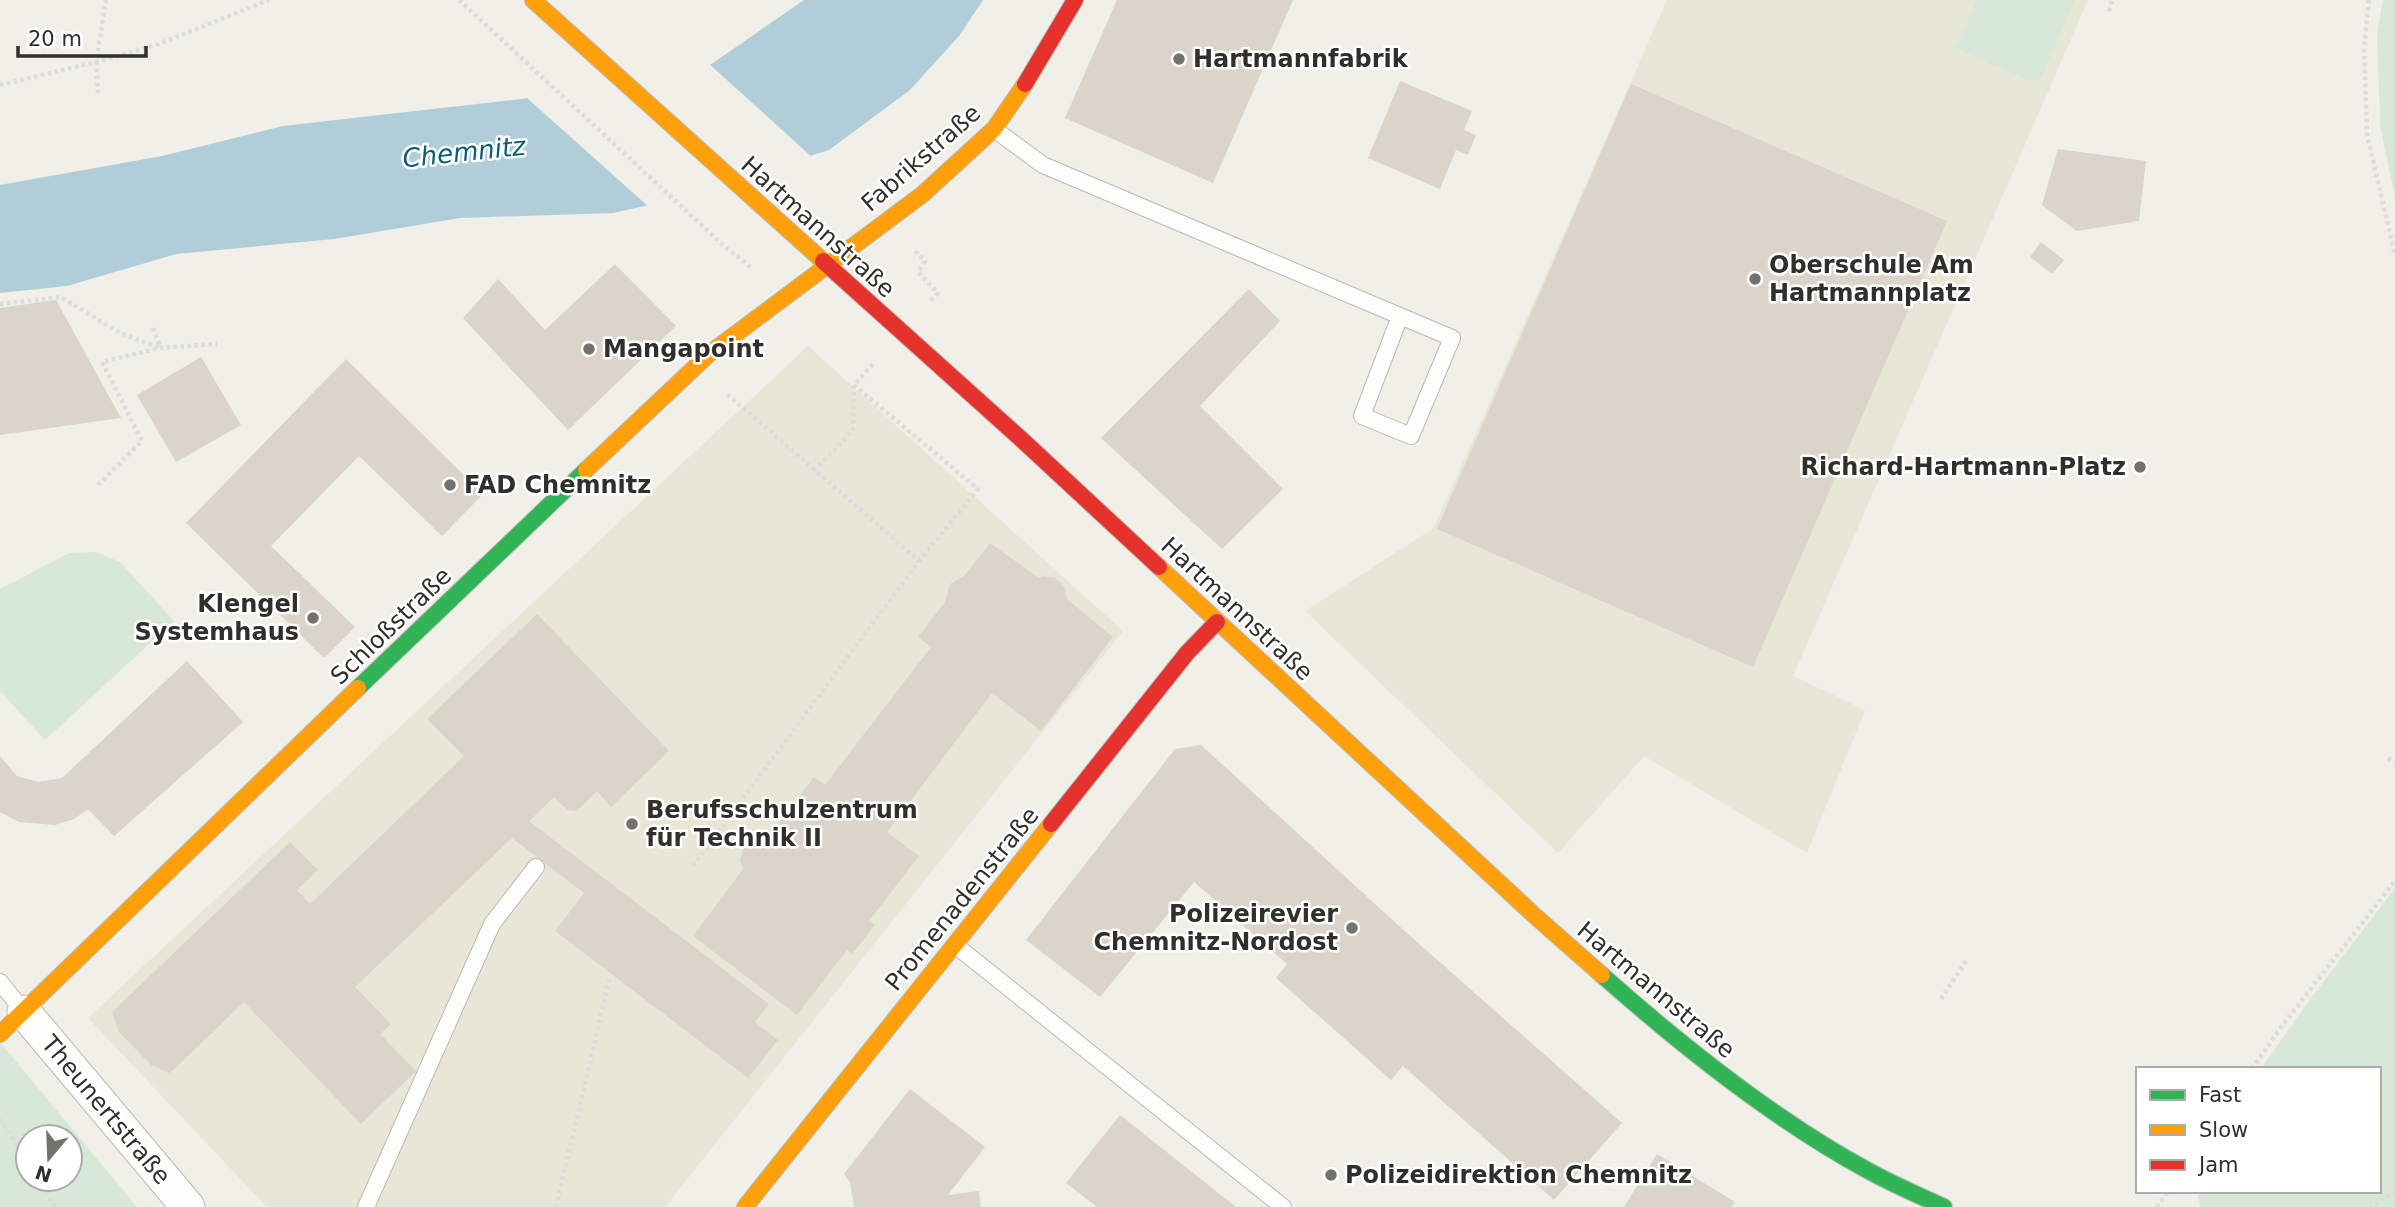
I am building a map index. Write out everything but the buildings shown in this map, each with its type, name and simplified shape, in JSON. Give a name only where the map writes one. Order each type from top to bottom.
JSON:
[{"type":"street","name":"Hartmannstraße","points":[[533,0],[1020,438],[1582,959],[1673,1037],[1751,1096],[1822,1144],[1868,1171],[1944,1207]]},
{"type":"street","name":"Fabrikstraße","points":[[826,266],[927,191],[994,129],[1033,72],[1075,0]]},
{"type":"street","name":"Schloßstraße","points":[[12,1023],[709,354],[826,266]]},
{"type":"street","name":"Promenadenstraße","points":[[745,1207],[1188,653],[1217,622]]},
{"type":"street","name":"Theunertstraße","points":[[12,1023],[188,1207]]},
{"type":"lane","points":[[994,129],[1043,165],[1400,316],[1452,338],[1411,436],[1362,416],[1400,316]]},
{"type":"lane","points":[[366,1207],[492,924],[536,867]]},
{"type":"lane","points":[[955,944],[1283,1207]]},
{"type":"lane","points":[[0,982],[12,1023]]},
{"type":"path","points":[[98,93],[96,62],[106,0]]},
{"type":"path","points":[[0,85],[156,45],[269,0]]},
{"type":"path","points":[[459,0],[724,246]]},
{"type":"path","points":[[2109,10],[2112,0]]},
{"type":"path","points":[[2369,0],[2364,48],[2367,135],[2395,255]]},
{"type":"path","points":[[0,304],[61,297],[120,333],[160,348]]},
{"type":"path","points":[[153,328],[160,348]]},
{"type":"path","points":[[98,485],[142,441],[102,362],[160,348],[217,344]]},
{"type":"path","points":[[693,866],[919,561],[978,489],[854,385]]},
{"type":"path","points":[[738,404],[919,561]]},
{"type":"path","points":[[2388,758],[2395,762]]},
{"type":"path","points":[[2253,1067],[2281,1027],[2395,881]]},
{"type":"path","points":[[1941,999],[1968,958]]},
{"type":"path","points":[[556,1207],[610,977]]},
{"type":"path","points":[[0,1119],[14,1140]]},
{"type":"path","points":[[2369,1207],[2395,1192]]},
{"type":"shaded area","name":"Oberschule Am Hartmannplatz","points":[[1667,0],[2088,0],[1793,676],[1865,710],[1807,853],[1644,756],[1558,853],[1305,611],[1434,528]]},
{"type":"shaded area","name":"Berufsschulzentrum für Technik II","points":[[808,346],[1123,631],[665,1207],[267,1207],[88,1018]]},
{"type":"green space","points":[[1977,0],[2075,0],[2038,84],[1955,48]]},
{"type":"green space","points":[[2383,0],[2395,0],[2395,198],[2380,125],[2377,34]]},
{"type":"green space","points":[[96,552],[120,562],[174,621],[45,740],[0,691],[0,589],[69,553]]},
{"type":"green space","points":[[2395,888],[2395,1207],[2200,1207],[2198,1193],[2381,1193],[2381,1067],[2262,1067]]},
{"type":"green space","points":[[0,1042],[67,1123],[14,1123],[14,1193],[84,1193],[84,1143],[137,1207],[0,1207]]},
{"type":"water","name":"Chemnitz","points":[[804,0],[983,0],[959,36],[910,90],[829,150],[658,203],[613,213],[460,218],[334,239],[176,254],[67,286],[0,293],[0,185],[162,156],[283,126],[522,99],[603,87],[710,65]]},
{"type":"pier","points":[[707,62],[813,158],[650,208],[527,98]]},
{"type":"traffic: fast","points":[[358,688],[586,470]]},
{"type":"traffic: fast","points":[[1602,975],[1696,1054],[1763,1105],[1876,1175],[1944,1207]]},
{"type":"traffic: slow","points":[[533,0],[823,261]]},
{"type":"traffic: slow","points":[[586,470],[709,354],[923,194],[994,129],[1025,84]]},
{"type":"traffic: slow","points":[[1159,567],[1602,975]]},
{"type":"traffic: slow","points":[[0,1034],[358,688]]},
{"type":"traffic: slow","points":[[745,1207],[1051,824]]},
{"type":"traffic: jam","points":[[1025,84],[1075,0]]},
{"type":"traffic: jam","points":[[823,261],[1159,567]]},
{"type":"traffic: jam","points":[[1051,824],[1187,653],[1217,622]]},
{"type":"place","name":"Hartmannfabrik","points":[[1179,59]]},
{"type":"place","name":"Oberschule Am Hartmannplatz","points":[[1755,279]]},
{"type":"place","name":"Mangapoint","points":[[589,349]]},
{"type":"place","name":"Richard-Hartmann-Platz","points":[[2140,467]]},
{"type":"place","name":"FAD Chemnitz","points":[[450,485]]},
{"type":"place","name":"Klengel Systemhaus","points":[[313,618]]},
{"type":"place","name":"Berufsschulzentrum für Technik II","points":[[632,824]]},
{"type":"place","name":"Polizeirevier Chemnitz-Nordost","points":[[1352,928]]},
{"type":"place","name":"Polizeidirektion Chemnitz","points":[[1331,1175]]}]
